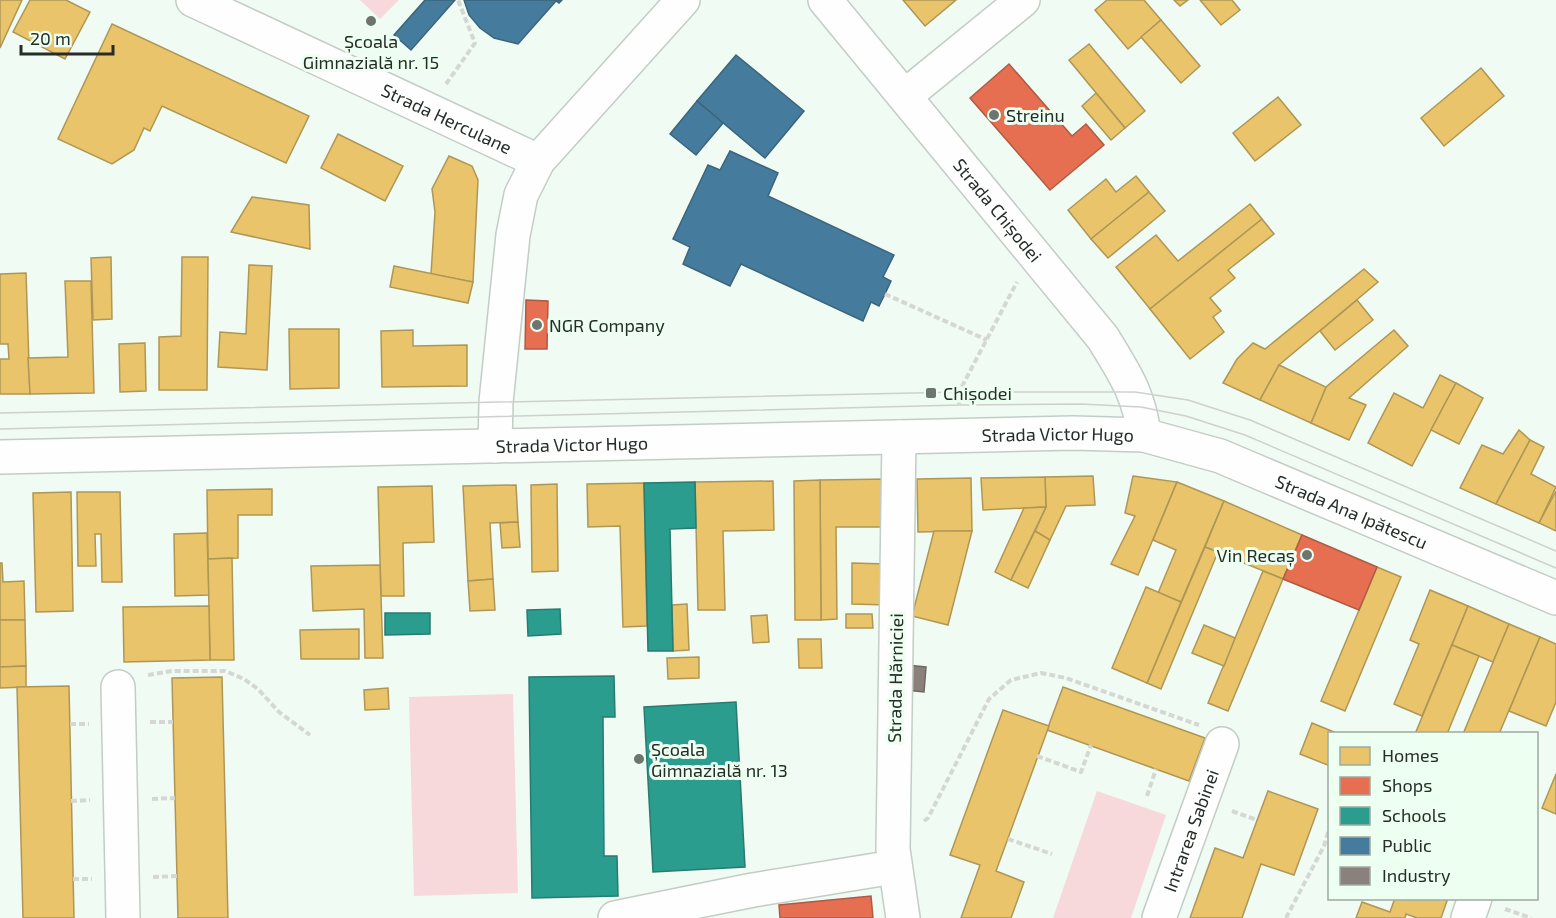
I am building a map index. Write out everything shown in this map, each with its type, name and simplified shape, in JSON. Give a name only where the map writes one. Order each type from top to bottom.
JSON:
[{"type":"street","name":"Strada Herculane","points":[[193,0],[538,160]]},
{"type":"street","points":[[495,446],[496,402],[513,235],[521,195],[538,160],[683,0]]},
{"type":"street","name":"Strada Chișodei","points":[[825,0],[1103,338],[1135,392],[1141,407],[1144,435]]},
{"type":"street","points":[[905,96],[1023,0]]},
{"type":"street","name":"Strada Victor Hugo","points":[[0,457],[899,437],[1144,435]]},
{"type":"street","name":"Strada Ana Ipătescu","points":[[1144,435],[1220,456],[1556,598]]},
{"type":"street","name":"Strada Hărniciei","points":[[899,437],[894,867],[903,918]]},
{"type":"street","points":[[118,687],[123,918]]},
{"type":"street","name":"Intrarea Sabinei","points":[[1159,918],[1222,744]]},
{"type":"street","points":[[615,918],[753,890],[894,867]]},
{"type":"street","points":[[1468,918],[1474,900]]},
{"type":"path","points":[[428,109],[475,43],[458,0]]},
{"type":"path","points":[[960,436],[959,392],[1033,252]]},
{"type":"path","points":[[885,294],[987,340]]},
{"type":"path","points":[[118,687],[156,673],[225,671],[244,679],[258,689],[279,712],[310,735]]},
{"type":"path","points":[[932,811],[989,699],[1011,680],[1041,673],[1066,678],[1208,728],[1222,744]]},
{"type":"path","points":[[1037,756],[1081,772],[1091,745]]},
{"type":"path","points":[[1147,796],[1156,769]]},
{"type":"path","points":[[1286,918],[1324,846],[1328,830]]},
{"type":"path","points":[[1008,839],[1052,854]]},
{"type":"shaded area","points":[[360,0],[399,0],[380,19]]},
{"type":"shaded area","points":[[513,694],[518,893],[414,896],[409,697]]},
{"type":"shaded area","points":[[1097,791],[1166,815],[1131,918],[1053,918]]},
{"type":"building: Homes","points":[[0,0],[22,0],[0,48]]},
{"type":"building: Homes","points":[[30,0],[66,0],[90,12],[65,59],[13,32]]},
{"type":"building: Homes","points":[[903,0],[956,0],[925,26]]},
{"type":"building: Homes","points":[[1107,0],[1144,0],[1161,20],[1128,49],[1095,10]]},
{"type":"building: Homes","points":[[1174,0],[1188,0],[1180,6]]},
{"type":"building: Homes","points":[[1200,0],[1232,0],[1240,10],[1221,25]]},
{"type":"building: Homes","points":[[1161,20],[1200,66],[1181,83],[1141,37]]},
{"type":"building: Homes","points":[[112,24],[309,116],[286,163],[162,106],[150,131],[144,128],[134,150],[112,164],[58,139]]},
{"type":"building: Homes","points":[[1089,44],[1145,111],[1125,128],[1069,60]]},
{"type":"building: Homes","points":[[1481,68],[1504,96],[1444,146],[1421,118]]},
{"type":"building: Homes","points":[[1096,93],[1125,128],[1111,140],[1082,106]]},
{"type":"building: Homes","points":[[1278,97],[1301,125],[1255,161],[1233,133]]},
{"type":"building: Homes","points":[[338,134],[403,166],[385,201],[321,168]]},
{"type":"building: Homes","points":[[449,156],[472,166],[478,180],[473,282],[431,274],[435,212],[432,189]]},
{"type":"building: Homes","points":[[1136,176],[1149,192],[1091,239],[1068,210],[1106,179],[1116,192]]},
{"type":"building: Homes","points":[[1149,192],[1165,211],[1108,258],[1091,239]]},
{"type":"building: Homes","points":[[252,197],[309,205],[310,249],[231,232]]},
{"type":"building: Homes","points":[[1250,204],[1262,219],[1150,309],[1116,267],[1156,235],[1178,261]]},
{"type":"building: Homes","points":[[1262,219],[1274,234],[1228,270],[1235,278],[1210,298],[1221,311],[1213,317],[1224,332],[1190,359],[1150,309]]},
{"type":"building: Homes","points":[[111,257],[112,319],[93,320],[91,258]]},
{"type":"building: Homes","points":[[182,257],[208,257],[207,390],[159,390],[159,337],[181,336]]},
{"type":"building: Homes","points":[[249,265],[272,266],[267,370],[218,367],[220,332],[246,334]]},
{"type":"building: Homes","points":[[394,266],[473,282],[468,303],[390,287]]},
{"type":"building: Homes","points":[[1364,269],[1378,282],[1279,365],[1260,400],[1223,383],[1237,359],[1253,343],[1265,349]]},
{"type":"building: Homes","points":[[26,273],[30,394],[0,394],[0,359],[9,359],[8,344],[0,344],[0,274]]},
{"type":"building: Homes","points":[[65,281],[91,281],[94,393],[30,394],[28,358],[68,357]]},
{"type":"building: Homes","points":[[1357,300],[1373,320],[1335,350],[1320,331]]},
{"type":"building: Homes","points":[[289,329],[339,329],[339,388],[290,389]]},
{"type":"building: Homes","points":[[413,330],[413,346],[467,345],[467,386],[382,387],[381,331]]},
{"type":"building: Homes","points":[[1394,330],[1408,346],[1349,398],[1366,405],[1349,440],[1311,423],[1326,387]]},
{"type":"building: Homes","points":[[145,343],[146,391],[120,392],[119,344]]},
{"type":"building: Homes","points":[[1279,365],[1326,387],[1311,423],[1260,400]]},
{"type":"building: Homes","points":[[1440,375],[1456,383],[1412,466],[1368,443],[1394,393],[1423,408]]},
{"type":"building: Homes","points":[[1456,383],[1483,398],[1459,444],[1431,430]]},
{"type":"building: Homes","points":[[1519,430],[1530,440],[1496,504],[1460,488],[1482,445],[1503,454]]},
{"type":"building: Homes","points":[[1530,440],[1544,447],[1531,474],[1556,487],[1539,523],[1496,504]]},
{"type":"building: Homes","points":[[1093,476],[1095,505],[1066,506],[1050,540],[1035,531],[1046,507],[1045,477]]},
{"type":"building: Homes","points":[[1133,476],[1177,482],[1138,575],[1111,564],[1135,516],[1125,513]]},
{"type":"building: Homes","points":[[1045,477],[1046,507],[983,510],[981,478]]},
{"type":"building: Homes","points":[[971,478],[972,531],[918,532],[917,479]]},
{"type":"building: Homes","points":[[889,479],[888,527],[836,527],[837,619],[821,620],[820,480]]},
{"type":"building: Homes","points":[[820,480],[821,620],[795,620],[794,481]]},
{"type":"building: Homes","points":[[773,481],[774,530],[723,531],[725,610],[698,610],[695,482]]},
{"type":"building: Homes","points":[[1177,482],[1224,501],[1181,602],[1158,593],[1176,550],[1153,540]]},
{"type":"building: Homes","points":[[644,483],[647,626],[623,627],[620,526],[588,527],[587,484]]},
{"type":"building: Homes","points":[[557,484],[558,571],[532,572],[531,485]]},
{"type":"building: Homes","points":[[516,485],[518,522],[490,523],[493,579],[468,581],[463,486]]},
{"type":"building: Homes","points":[[432,486],[434,542],[403,543],[404,596],[381,596],[378,487]]},
{"type":"building: Homes","points":[[272,489],[272,515],[238,515],[238,558],[208,559],[207,490]]},
{"type":"building: Homes","points":[[1556,491],[1556,531],[1539,523]]},
{"type":"building: Homes","points":[[71,492],[73,611],[36,612],[33,493]]},
{"type":"building: Homes","points":[[77,492],[120,492],[122,582],[102,582],[101,534],[95,534],[96,566],[78,566]]},
{"type":"building: Homes","points":[[1224,501],[1302,535],[1283,579],[1205,547]]},
{"type":"building: Homes","points":[[1046,507],[1011,580],[995,572],[1024,508]]},
{"type":"building: Homes","points":[[518,522],[520,547],[502,548],[500,523]]},
{"type":"building: Homes","points":[[934,531],[972,531],[948,625],[912,616]]},
{"type":"building: Homes","points":[[1035,531],[1050,540],[1028,588],[1011,580]]},
{"type":"building: Homes","points":[[207,533],[209,595],[175,596],[174,534]]},
{"type":"building: Homes","points":[[1205,547],[1218,552],[1161,689],[1147,683]]},
{"type":"building: Homes","points":[[232,558],[234,660],[210,660],[208,559]]},
{"type":"building: Homes","points":[[0,563],[2,563],[3,582],[24,581],[25,620],[0,620]]},
{"type":"building: Homes","points":[[852,563],[887,564],[886,605],[852,604]]},
{"type":"building: Homes","points":[[380,565],[383,658],[365,658],[364,609],[313,611],[311,566]]},
{"type":"building: Homes","points":[[1377,567],[1401,577],[1345,711],[1321,701]]},
{"type":"building: Homes","points":[[1263,571],[1283,579],[1228,711],[1208,703]]},
{"type":"building: Homes","points":[[493,579],[495,610],[470,611],[468,581]]},
{"type":"building: Homes","points":[[1146,587],[1181,602],[1147,683],[1112,668]]},
{"type":"building: Homes","points":[[1430,590],[1468,606],[1422,716],[1394,704],[1419,644],[1410,640]]},
{"type":"building: Homes","points":[[687,604],[689,650],[673,651],[672,605]]},
{"type":"building: Homes","points":[[209,606],[210,660],[124,662],[123,607]]},
{"type":"building: Homes","points":[[1468,606],[1509,624],[1493,662],[1452,645]]},
{"type":"building: Homes","points":[[846,614],[872,614],[873,628],[846,628]]},
{"type":"building: Homes","points":[[767,615],[769,642],[753,643],[751,616]]},
{"type":"building: Homes","points":[[0,620],[25,620],[26,666],[0,667]]},
{"type":"building: Homes","points":[[1509,624],[1540,637],[1500,732],[1464,732]]},
{"type":"building: Homes","points":[[1204,625],[1235,638],[1224,666],[1192,653]]},
{"type":"building: Homes","points":[[359,629],[359,659],[301,659],[300,630]]},
{"type":"building: Homes","points":[[1540,637],[1556,644],[1556,702],[1546,726],[1509,711]]},
{"type":"building: Homes","points":[[798,639],[821,639],[822,668],[799,668]]},
{"type":"building: Homes","points":[[1452,645],[1479,656],[1448,732],[1416,732]]},
{"type":"building: Homes","points":[[699,657],[699,678],[668,679],[667,658]]},
{"type":"building: Homes","points":[[26,666],[26,687],[0,688],[0,667]]},
{"type":"building: Homes","points":[[222,677],[228,918],[178,918],[172,678]]},
{"type":"building: Homes","points":[[69,686],[74,918],[23,918],[17,687]]},
{"type":"building: Homes","points":[[1063,687],[1205,738],[1189,781],[1047,730]]},
{"type":"building: Homes","points":[[388,688],[389,709],[365,710],[364,690]]},
{"type":"building: Homes","points":[[1003,710],[1049,726],[996,871],[1024,882],[1011,918],[961,918],[980,865],[950,855]]},
{"type":"building: Homes","points":[[1312,723],[1334,732],[1328,732],[1328,765],[1300,754]]},
{"type":"building: Homes","points":[[1556,774],[1556,814],[1542,808]]},
{"type":"building: Homes","points":[[1268,791],[1318,809],[1294,875],[1261,864],[1242,918],[1190,918],[1215,848],[1243,858]]},
{"type":"building: Homes","points":[[1394,900],[1447,900],[1441,918],[1417,918],[1406,914],[1405,918],[1356,918],[1362,902],[1390,912]]},
{"type":"building: Shops","points":[[1009,64],[1072,136],[1086,124],[1104,145],[1050,190],[970,98]]},
{"type":"building: Shops","name":"NGR Company","points":[[526,300],[548,301],[547,349],[525,349]]},
{"type":"building: Shops","points":[[1302,535],[1377,567],[1359,610],[1283,579]]},
{"type":"building: Shops","points":[[871,896],[873,918],[780,918],[779,905]]},
{"type":"building: Schools","points":[[695,482],[696,528],[670,529],[673,651],[648,651],[644,483]]},
{"type":"building: Schools","points":[[560,609],[561,634],[528,636],[527,610]]},
{"type":"building: Schools","points":[[385,613],[430,613],[430,634],[385,635]]},
{"type":"building: Schools","points":[[614,676],[615,717],[603,717],[604,856],[617,856],[618,896],[532,898],[529,677]]},
{"type":"building: Schools","points":[[736,702],[745,867],[653,872],[644,707]]},
{"type":"building: Public","points":[[425,0],[455,0],[411,50],[394,35]]},
{"type":"building: Public","points":[[464,0],[562,0],[559,3],[556,1],[518,44],[494,38],[480,28],[469,15]]},
{"type":"building: Public","points":[[736,55],[804,111],[765,158],[697,101]]},
{"type":"building: Public","points":[[697,101],[723,123],[696,155],[670,134]]},
{"type":"building: Public","points":[[730,151],[778,173],[768,196],[894,255],[883,277],[891,281],[885,294],[879,306],[871,302],[863,321],[741,264],[730,286],[683,264],[690,247],[673,239],[708,165],[720,170]]},
{"type":"building: Industry","points":[[906,665],[926,667],[924,692],[906,690]]},
{"type":"tram line","points":[[0,413],[959,392],[1135,392],[1188,400],[1250,420],[1556,551]]},
{"type":"tram line","points":[[0,429],[960,405],[1081,404],[1141,407],[1186,416],[1245,435],[1556,568]]},
{"type":"place","name":"Școala Gimnazială nr. 15","points":[[371,21]]},
{"type":"place","name":"Streinu","points":[[994,115]]},
{"type":"place","name":"NGR Company","points":[[537,325]]},
{"type":"place","name":"Chișodei","points":[[931,393]]},
{"type":"place","name":"Vin Recaș","points":[[1307,555]]},
{"type":"place","name":"Școala Gimnazială nr. 13","points":[[639,759]]}]
